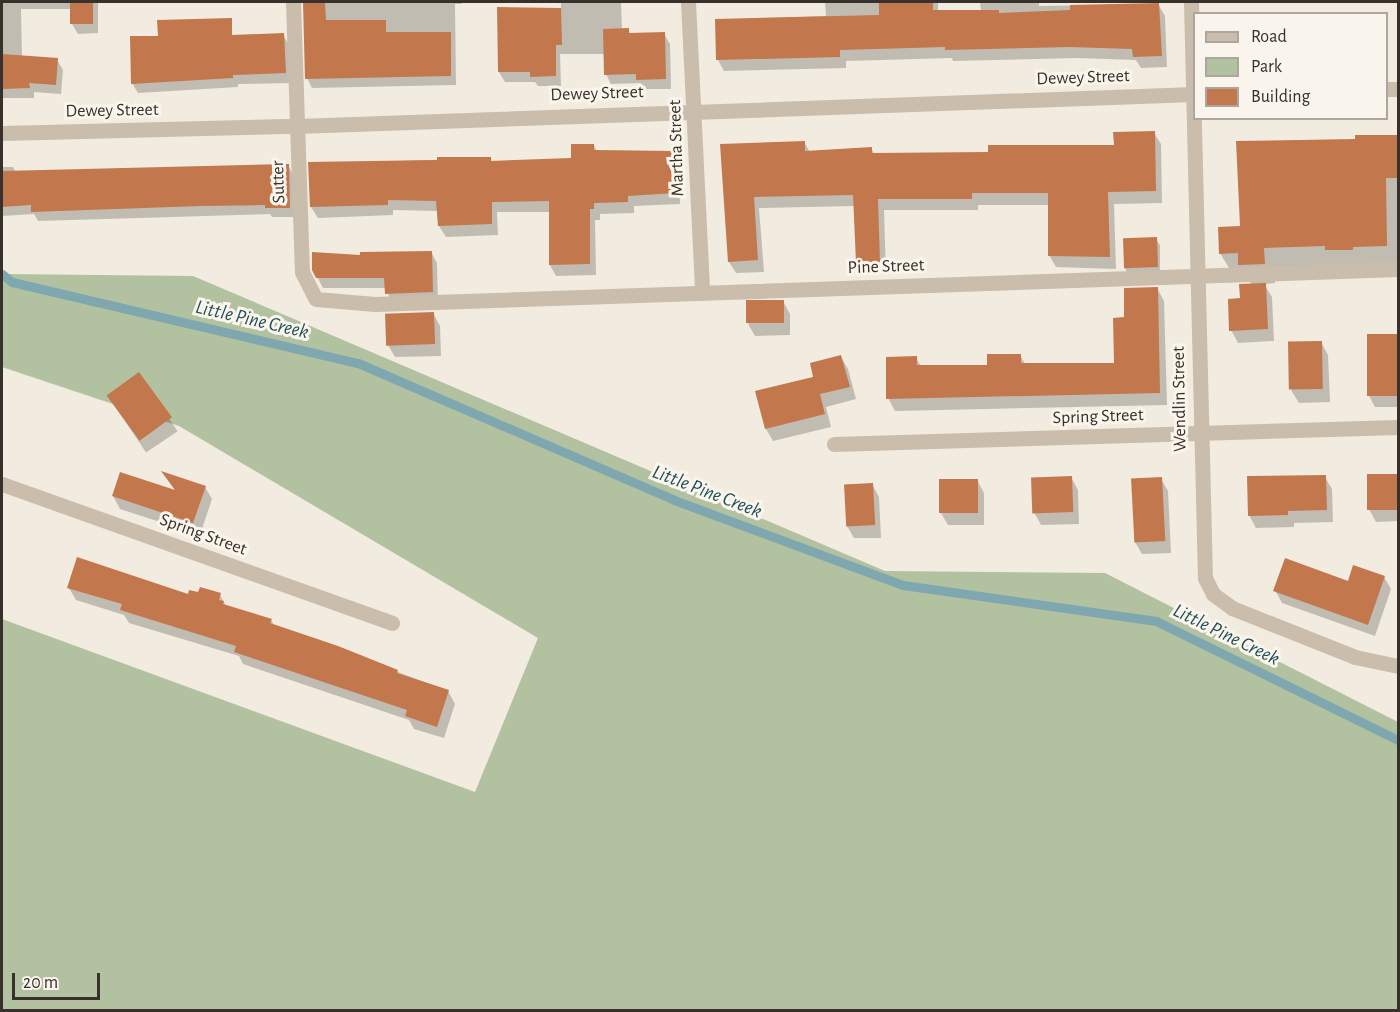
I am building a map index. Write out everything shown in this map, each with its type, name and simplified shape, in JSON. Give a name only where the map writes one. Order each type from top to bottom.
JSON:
[{"type":"street","name":"Sutter","points":[[293,2],[302,272],[316,299],[375,304]]},
{"type":"street","name":"Martha Street","points":[[688,2],[702,292]]},
{"type":"street","name":"Wendlin Street","points":[[1191,2],[1193,63]]},
{"type":"street","name":"Dewey Street","points":[[2,133],[297,126],[1193,94]]},
{"type":"street","name":"Wendlin Street","points":[[1195,120],[1205,578],[1213,594],[1232,608],[1355,657],[1398,666]]},
{"type":"street","name":"Pine Street","points":[[375,304],[1398,268]]},
{"type":"street","name":"Spring Street","points":[[834,444],[1398,427]]},
{"type":"street","name":"Spring Street","points":[[2,484],[392,623]]},
{"type":"green space","points":[[2,274],[193,276],[885,571],[1105,573],[1398,722],[1398,1010],[2,1010],[2,619],[475,792],[538,638],[179,426],[2,367]]},
{"type":"building","points":[[70,2],[93,2],[93,24],[70,24]]},
{"type":"building","points":[[303,2],[325,2],[326,20],[386,20],[386,32],[451,32],[451,76],[305,79]]},
{"type":"building","points":[[879,2],[933,2],[933,10],[999,10],[999,13],[1070,10],[1070,5],[1159,3],[1162,56],[1133,57],[1132,49],[1070,47],[945,50],[945,47],[840,50],[840,57],[716,60],[715,19],[879,15]]},
{"type":"building","points":[[497,7],[561,8],[562,45],[556,45],[556,76],[530,77],[530,72],[498,72]]},
{"type":"building","points":[[232,18],[232,35],[284,33],[286,73],[131,84],[130,36],[158,36],[157,20]]},
{"type":"building","points":[[629,28],[629,33],[665,32],[666,79],[636,80],[636,74],[604,75],[603,29]]},
{"type":"building","points":[[2,54],[58,58],[56,85],[29,83],[30,88],[2,89]]},
{"type":"building","points":[[1155,131],[1156,191],[1108,192],[1110,257],[1048,256],[1048,193],[972,193],[972,199],[878,199],[880,262],[856,262],[853,195],[754,197],[758,260],[728,262],[720,144],[805,141],[805,151],[872,147],[872,153],[988,152],[988,145],[1114,145],[1113,132]]},
{"type":"building","points":[[1355,135],[1398,135],[1398,178],[1386,178],[1387,246],[1353,247],[1353,250],[1325,250],[1325,246],[1264,248],[1265,264],[1238,265],[1238,253],[1219,254],[1218,227],[1240,226],[1236,141],[1355,139]]},
{"type":"building","points":[[571,144],[594,144],[594,150],[673,151],[675,193],[628,196],[628,202],[594,203],[594,209],[590,209],[590,264],[549,265],[549,201],[492,202],[492,224],[438,226],[436,201],[388,200],[388,205],[310,207],[308,162],[437,160],[437,157],[491,157],[491,161],[571,158]]},
{"type":"building","points":[[289,164],[290,208],[265,208],[265,205],[200,206],[31,212],[31,205],[2,207],[2,171]]},
{"type":"building","points":[[1157,237],[1158,267],[1124,268],[1123,238]]},
{"type":"building","points":[[432,251],[433,292],[385,294],[384,278],[316,278],[312,270],[312,252],[360,255],[360,252]]},
{"type":"building","points":[[1266,283],[1268,329],[1229,331],[1228,299],[1240,298],[1239,284]]},
{"type":"building","points":[[1158,287],[1160,393],[886,399],[886,357],[917,356],[917,365],[987,365],[987,354],[1021,354],[1021,363],[1114,363],[1113,318],[1124,317],[1124,288]]},
{"type":"building","points":[[746,300],[784,300],[784,323],[746,323]]},
{"type":"building","points":[[434,312],[435,344],[386,346],[385,314]]},
{"type":"building","points":[[1367,334],[1398,334],[1398,396],[1367,396]]},
{"type":"building","points":[[1322,341],[1323,389],[1289,390],[1288,342]]},
{"type":"building","points":[[841,355],[850,387],[820,394],[825,414],[765,429],[755,391],[813,377],[810,363]]},
{"type":"building","points":[[139,372],[172,417],[140,441],[107,396]]},
{"type":"building","points":[[161,471],[206,486],[193,523],[112,496],[120,472],[175,490]]},
{"type":"building","points":[[1367,474],[1398,474],[1398,510],[1367,510]]},
{"type":"building","points":[[1326,475],[1327,510],[1288,511],[1288,515],[1248,516],[1247,476]]},
{"type":"building","points":[[1072,476],[1073,512],[1032,513],[1031,477]]},
{"type":"building","points":[[1162,477],[1165,541],[1134,543],[1131,479]]},
{"type":"building","points":[[939,479],[978,479],[978,513],[939,513]]},
{"type":"building","points":[[873,483],[875,525],[846,526],[844,485]]},
{"type":"building","points":[[77,557],[188,594],[189,590],[198,592],[200,587],[221,593],[219,600],[224,601],[223,604],[272,619],[270,623],[338,646],[398,670],[397,673],[449,690],[437,727],[405,716],[407,710],[234,652],[236,646],[120,610],[122,604],[67,588]]},
{"type":"building","points":[[1285,558],[1348,581],[1353,565],[1385,576],[1368,625],[1273,591]]},
{"type":"waterway","name":"Little Pine Creek","points":[[2,274],[12,282],[358,363],[674,500],[903,585],[1156,621],[1398,740]]}]
